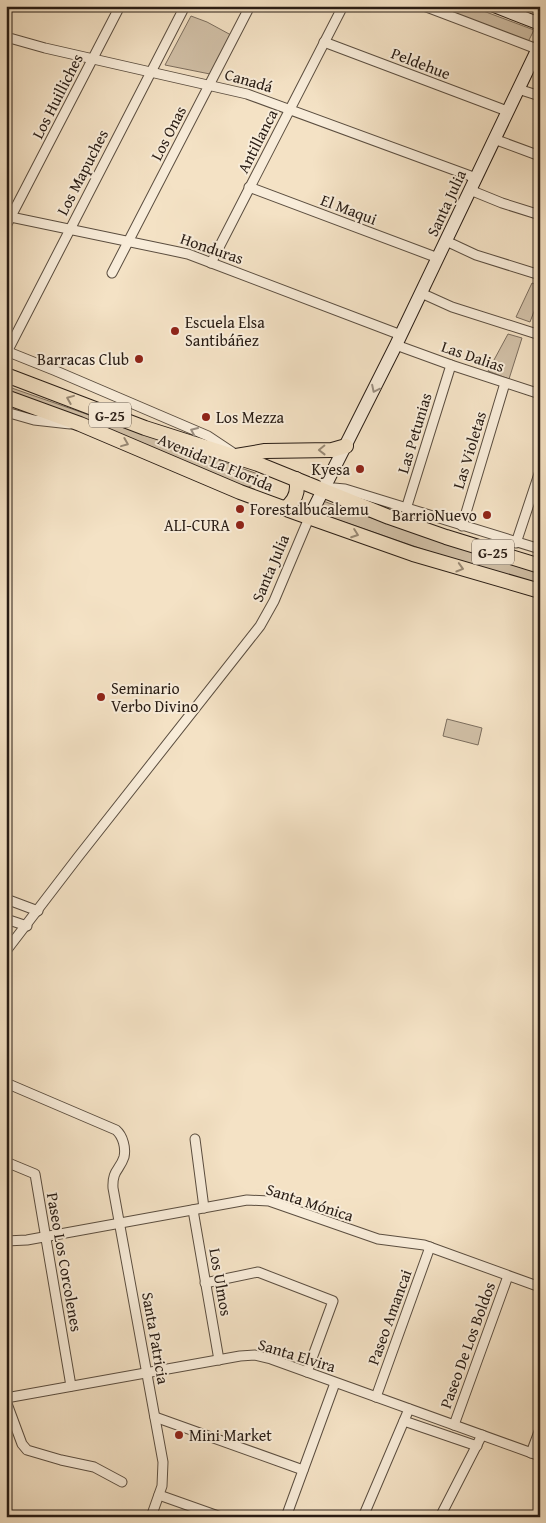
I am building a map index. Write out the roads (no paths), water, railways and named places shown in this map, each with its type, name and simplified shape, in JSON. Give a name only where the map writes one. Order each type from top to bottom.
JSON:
[{"type":"main road","name":"Avenida La Florida","points":[[6,375],[145,428],[236,456],[296,478],[360,507],[540,566]]},
{"type":"main road","name":"Avenida La Florida","points":[[6,396],[80,424],[284,509],[406,552],[540,591]]},
{"type":"main road","points":[[236,456],[265,451],[332,450],[346,446]]},
{"type":"main road","points":[[284,509],[295,497],[298,488],[296,478]]},
{"type":"street","name":"Los Huilliches","points":[[6,226],[9,216],[120,6]]},
{"type":"street","name":"Los Mapuches","points":[[6,352],[185,6]]},
{"type":"street","name":"Los Onas","points":[[112,274],[250,6]]},
{"type":"street","name":"Antillanca","points":[[211,262],[343,6]]},
{"type":"street","points":[[424,6],[539,46]]},
{"type":"street","points":[[494,6],[540,24]]},
{"type":"street","name":"Canadá","points":[[6,37],[92,59],[247,94],[476,178]]},
{"type":"street","name":"Peldehue","points":[[324,42],[508,111]]},
{"type":"street","name":"Santa Julia","points":[[6,951],[260,626],[274,601],[309,518],[399,340],[539,46]]},
{"type":"street","points":[[518,89],[540,96]]},
{"type":"street","points":[[494,139],[540,156]]},
{"type":"street","name":"El Maqui","points":[[249,187],[438,258]]},
{"type":"street","points":[[470,190],[540,215]]},
{"type":"street","name":"Honduras","points":[[9,216],[176,251],[211,262],[399,340]]},
{"type":"street","points":[[446,240],[476,255],[540,275]]},
{"type":"street","points":[[421,294],[452,307],[540,335]]},
{"type":"street","name":"Las Dalias","points":[[399,340],[451,365],[540,394]]},
{"type":"street","name":"Avenida La Florida","points":[[6,352],[50,368],[208,436],[236,456]]},
{"type":"street","name":"Las Petunias","points":[[406,510],[451,365]]},
{"type":"street","name":"Las Violetas","points":[[462,526],[505,383]]},
{"type":"street","name":"Avenida La Florida","points":[[6,412],[50,423],[80,424]]},
{"type":"street","points":[[516,543],[540,471]]},
{"type":"street","name":"Avenida La Florida","points":[[323,490],[340,488],[540,550]]},
{"type":"street","points":[[6,899],[38,911]]},
{"type":"street","points":[[6,919],[27,926]]},
{"type":"street","name":"Santa Patricia","points":[[6,1083],[118,1132],[122,1136],[123,1159],[115,1173],[113,1183],[163,1470],[159,1495],[152,1517]]},
{"type":"street","points":[[195,1139],[204,1208]]},
{"type":"street","name":"Paseo Los Corcolenes","points":[[6,1162],[35,1174],[71,1386]]},
{"type":"street","name":"Santa Mónica","points":[[6,1242],[46,1237],[247,1200],[261,1200],[366,1236],[430,1247],[540,1287]]},
{"type":"street","name":"Los Ulmos","points":[[192,1210],[219,1360]]},
{"type":"street","name":"Paseo Amancai","points":[[376,1398],[430,1247]]},
{"type":"street","points":[[205,1283],[258,1272],[333,1301],[307,1372]]},
{"type":"street","name":"Paseo De Los Boldos","points":[[454,1425],[508,1276]]},
{"type":"street","name":"Santa Elvira","points":[[6,1400],[147,1372],[255,1355],[536,1454]]},
{"type":"street","points":[[286,1517],[335,1383]]},
{"type":"street","points":[[6,1400],[22,1444],[27,1450],[94,1467],[122,1482]]},
{"type":"street","points":[[363,1517],[409,1409]]},
{"type":"street","points":[[155,1417],[303,1470]]},
{"type":"street","points":[[404,1421],[477,1446]]},
{"type":"street","points":[[536,1454],[540,1430]]},
{"type":"street","points":[[440,1517],[482,1435]]},
{"type":"street","points":[[159,1495],[221,1517]]},
{"type":"place","name":"Escuela Elsa Santibáñez","points":[[175,331]]},
{"type":"place","name":"Barracas Club","points":[[139,359]]},
{"type":"place","name":"Los Mezza","points":[[206,417]]},
{"type":"place","name":"Kyesa","points":[[360,469]]},
{"type":"place","name":"Forestalbucalemu","points":[[240,509]]},
{"type":"place","name":"BarrioNuevo","points":[[487,515]]},
{"type":"place","name":"ALI-CURA","points":[[240,525]]},
{"type":"place","name":"Seminario Verbo Divino","points":[[101,697]]},
{"type":"place","name":"Mini Market","points":[[179,1435]]}]
